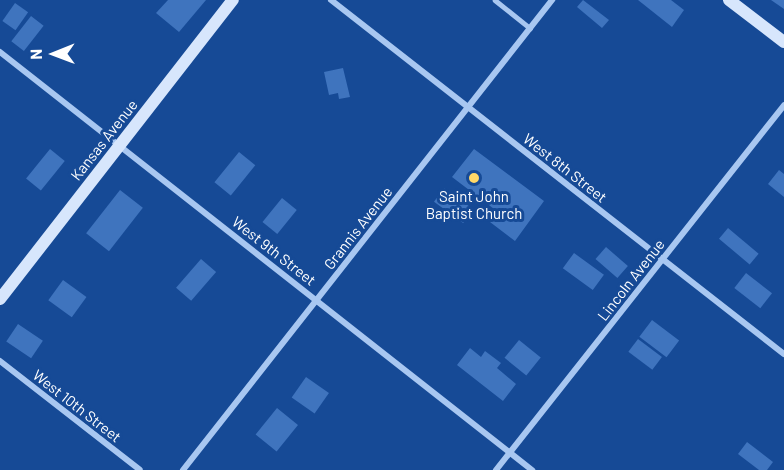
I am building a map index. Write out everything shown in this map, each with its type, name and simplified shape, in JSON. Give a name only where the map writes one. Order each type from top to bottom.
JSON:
[{"type":"street","name":"Kansas Avenue","points":[[0,299],[233,0]]},
{"type":"street","name":"West 8th Street","points":[[331,0],[784,354]]},
{"type":"street","name":"Grannis Avenue","points":[[183,470],[552,0]]},
{"type":"street","points":[[729,0],[784,42]]},
{"type":"street","name":"West 9th Street","points":[[0,52],[532,470]]},
{"type":"street","name":"Lincoln Avenue","points":[[496,470],[784,105]]},
{"type":"street","name":"West 10th Street","points":[[0,361],[140,470]]},
{"type":"lane","points":[[495,0],[530,28]]},
{"type":"building","points":[[168,0],[206,0],[179,32],[156,13]]},
{"type":"building","points":[[583,0],[609,20],[602,28],[577,7]]},
{"type":"building","points":[[638,0],[671,0],[684,10],[672,27]]},
{"type":"building","points":[[771,0],[784,0],[784,9]]},
{"type":"building","points":[[15,3],[28,12],[15,30],[2,21]]},
{"type":"building","points":[[31,16],[44,26],[24,51],[11,41]]},
{"type":"building","points":[[343,68],[350,97],[339,99],[338,93],[329,95],[324,72]]},
{"type":"building","points":[[50,149],[65,161],[41,190],[26,179]]},
{"type":"building","points":[[474,149],[544,201],[515,241],[490,222],[498,212],[452,177]]},
{"type":"building","points":[[239,152],[255,165],[231,196],[214,182]]},
{"type":"building","points":[[779,170],[784,174],[784,197],[768,184]]},
{"type":"building","points":[[444,188],[473,209],[463,223],[434,202]]},
{"type":"building","points":[[120,190],[143,208],[109,251],[86,233]]},
{"type":"building","points":[[282,198],[297,210],[277,234],[262,222]]},
{"type":"building","points":[[728,228],[759,254],[750,264],[719,239]]},
{"type":"building","points":[[606,247],[628,266],[617,278],[596,259]]},
{"type":"building","points":[[574,253],[604,275],[593,290],[563,268]]},
{"type":"building","points":[[201,259],[216,272],[191,301],[176,288]]},
{"type":"building","points":[[746,273],[772,293],[760,308],[734,288]]},
{"type":"building","points":[[63,280],[86,297],[72,317],[48,300]]},
{"type":"building","points":[[652,320],[679,340],[667,357],[639,337]]},
{"type":"building","points":[[18,324],[43,341],[31,358],[6,341]]},
{"type":"building","points":[[638,339],[662,357],[652,370],[628,352]]},
{"type":"building","points":[[519,340],[541,358],[526,375],[505,358]]},
{"type":"building","points":[[470,348],[481,357],[485,351],[501,363],[497,368],[516,384],[503,401],[457,365]]},
{"type":"building","points":[[306,377],[329,393],[315,414],[292,397]]},
{"type":"building","points":[[277,408],[298,425],[277,451],[256,434]]},
{"type":"building","points":[[747,442],[773,462],[767,470],[759,470],[738,454]]},
{"type":"place","name":"Saint John Baptist Church","points":[[474,178]]}]
